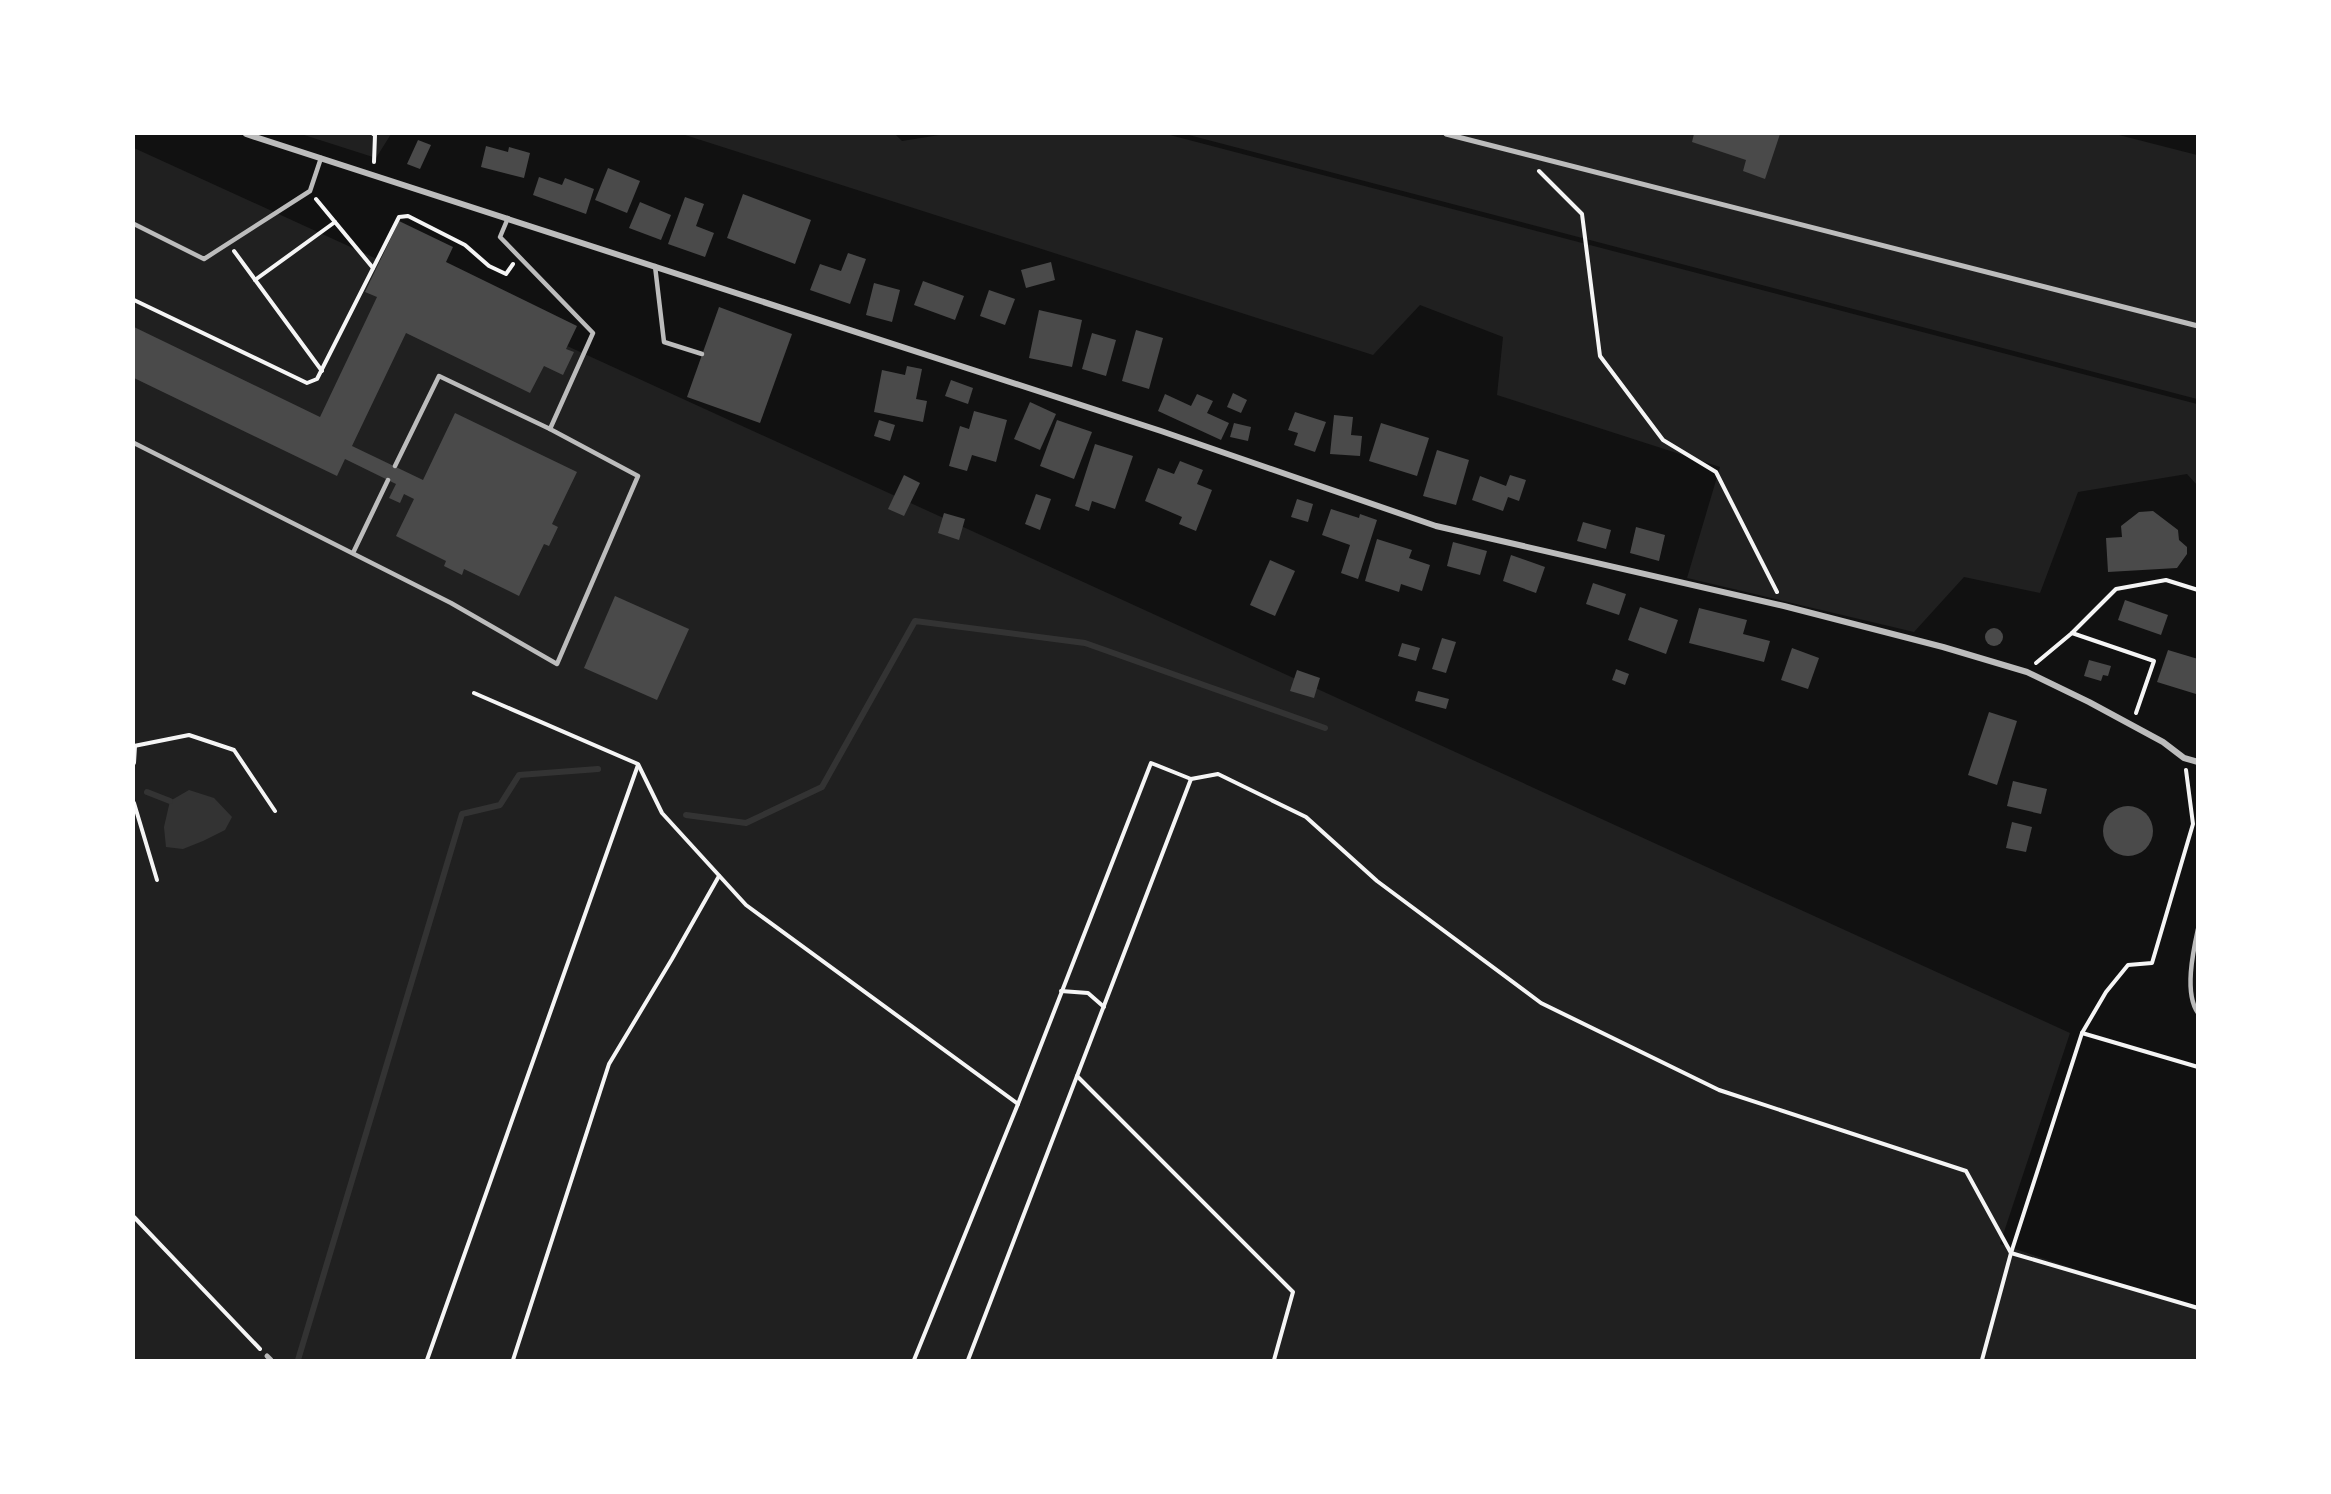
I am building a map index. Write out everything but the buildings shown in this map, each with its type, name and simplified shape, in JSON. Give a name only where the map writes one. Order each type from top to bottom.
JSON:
[{"type":"street","points":[[246,134],[1150,427],[1436,526],[1784,606],[1943,647],[2027,672],[2163,742],[2184,758],[2198,762]]},
{"type":"street","points":[[1446,134],[2198,326]]},
{"type":"lane","points":[[134,224],[204,259],[310,191],[321,158]]},
{"type":"lane","points":[[508,218],[500,237],[593,333],[550,429]]},
{"type":"lane","points":[[655,266],[664,342],[702,354]]},
{"type":"lane","points":[[134,443],[451,603],[557,664],[638,476],[550,429],[440,376],[395,466]]},
{"type":"lane","points":[[352,553],[388,480]]},
{"type":"lane","points":[[2198,929],[2192,957],[2191,1004],[2198,1013]]},
{"type":"path","points":[[373,134],[375,135],[373,175]]},
{"type":"path","points":[[1519,152],[1582,214],[1600,356],[1663,440],[1716,472],[1784,606]]},
{"type":"path","points":[[310,191],[373,268]]},
{"type":"path","points":[[134,300],[307,383],[317,379],[322,371],[399,217],[408,216],[465,245],[489,266],[506,274],[519,257]]},
{"type":"path","points":[[255,280],[335,222]]},
{"type":"path","points":[[228,243],[322,371]]},
{"type":"path","points":[[2027,672],[2072,633],[2116,589],[2166,580],[2198,590]]},
{"type":"path","points":[[2072,633],[2154,661],[2138,711]]},
{"type":"path","points":[[474,693],[638,765],[662,813],[746,905],[1018,1104]]},
{"type":"path","points":[[134,763],[134,746],[189,735],[234,750],[275,811]]},
{"type":"path","points":[[1982,1360],[2011,1253],[2082,1033],[2106,992],[2128,965],[2152,963],[2193,824],[2184,758]]},
{"type":"path","points":[[914,1360],[1018,1104],[1151,763],[1191,779],[1218,774],[1306,817],[1377,881],[1541,1003],[1719,1090],[1966,1170],[2011,1253],[2198,1308]]},
{"type":"path","points":[[427,1360],[638,765]]},
{"type":"path","points":[[968,1360],[1191,779]]},
{"type":"path","points":[[134,802],[157,880]]},
{"type":"path","points":[[513,1360],[609,1064],[672,960],[719,876]]},
{"type":"path","points":[[1061,991],[1088,993],[1104,1007]]},
{"type":"path","points":[[2082,1033],[2198,1067]]},
{"type":"path","points":[[1077,1076],[1293,1292],[1274,1360]]},
{"type":"path","points":[[134,1217],[269,1358]]},
{"type":"shaded area","points":[[301,134],[391,134],[376,158]]},
{"type":"shaded area","points":[[682,134],[895,134],[902,141],[946,134],[1166,134],[2197,404],[2197,485],[2187,474],[2078,492],[2040,593],[1964,577],[1914,632],[1687,578],[1720,467],[1497,395],[1503,337],[1420,305],[1373,355]]},
{"type":"shaded area","points":[[1185,134],[2115,134],[2197,155],[2197,399]]},
{"type":"shaded area","points":[[134,148],[2070,1033],[2000,1244],[2198,1310],[2197,1360],[134,1360]]},
{"type":"shaded area","points":[[189,790],[214,798],[232,817],[225,830],[203,841],[183,849],[166,847],[164,827],[170,801]]},
{"type":"waterway","points":[[686,815],[746,823],[822,787],[915,621],[1085,643],[1325,728]]},
{"type":"waterway","points":[[298,1360],[462,814],[500,805],[519,775],[598,769]]},
{"type":"waterway","points":[[147,792],[170,801]]}]
